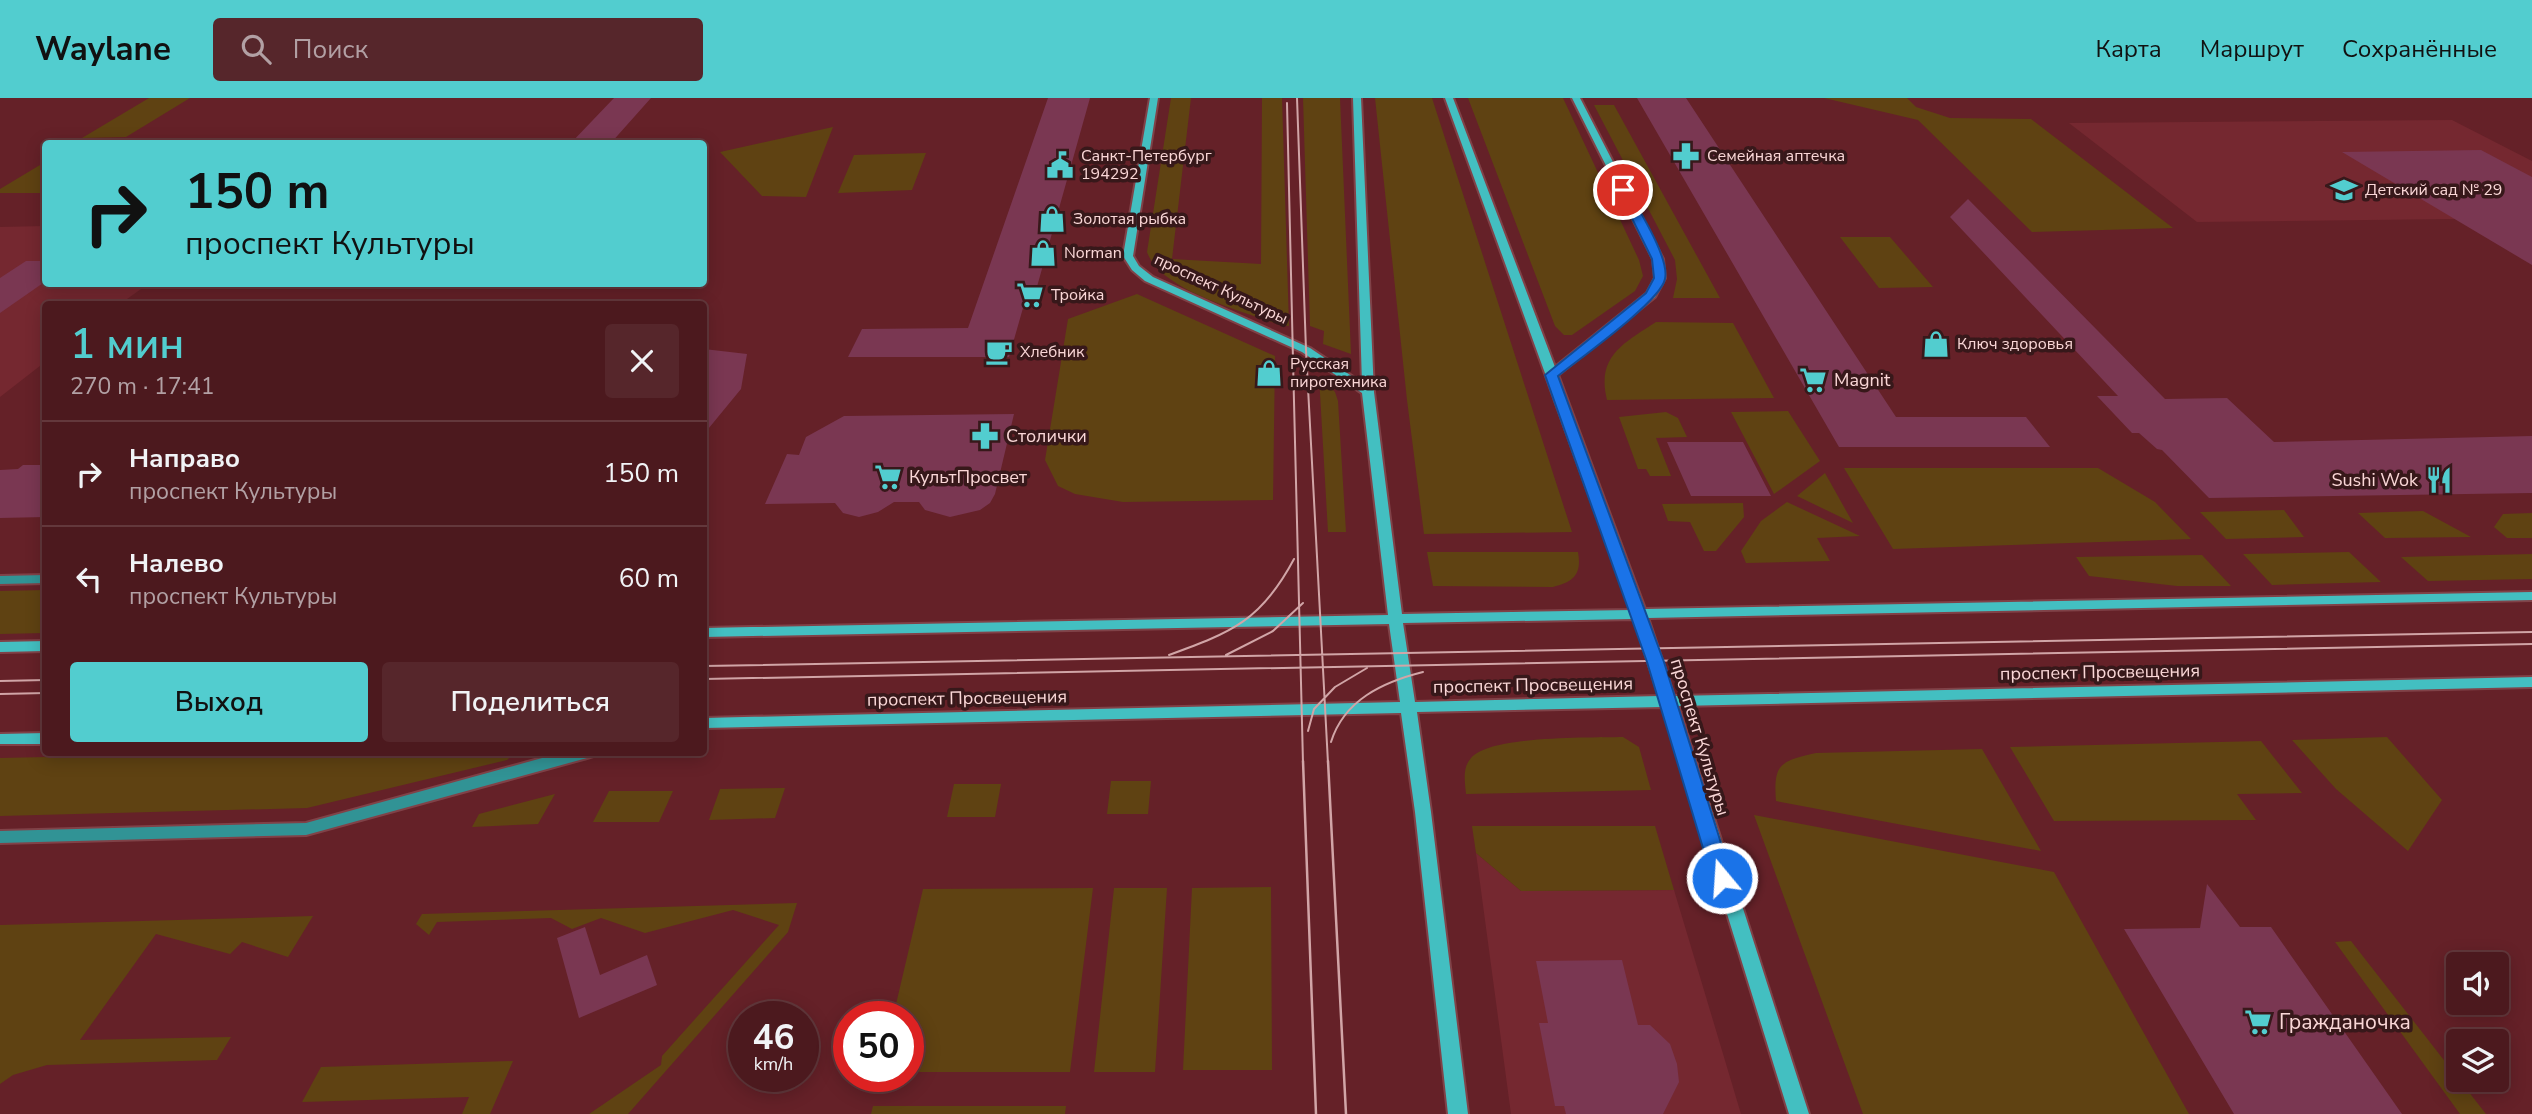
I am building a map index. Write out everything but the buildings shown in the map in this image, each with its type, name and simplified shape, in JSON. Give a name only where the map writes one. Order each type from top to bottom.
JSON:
[{"type":"main road","name":"проспект Культуры","points":[[1154,98],[1128,256],[1135,268],[1149,279],[1306,350],[1368,392]]},
{"type":"main road","points":[[1357,98],[1368,392],[1458,1114]]},
{"type":"main road","name":"проспект Культуры","points":[[1449,98],[1639,614],[1799,1114]]},
{"type":"main road","points":[[1551,375],[1651,295],[1660,278],[1658,259],[1576,98]]},
{"type":"main road","points":[[707,633],[2532,596]]},
{"type":"main road","points":[[0,647],[42,646]]},
{"type":"main road","name":"проспект Просвещения","points":[[707,723],[2532,682]]},
{"type":"main road","points":[[0,739],[42,738]]},
{"type":"street","points":[[0,580],[42,579]]},
{"type":"street","points":[[0,837],[306,829],[572,756]]},
{"type":"shaded area","points":[[149,98],[190,98],[126,137],[82,138]]},
{"type":"shaded area","points":[[1171,98],[1191,98],[1172,259],[1261,264],[1262,98],[1282,98],[1289,326],[1225,306],[1185,289],[1155,266],[1147,252]]},
{"type":"shaded area","points":[[1303,98],[1340,98],[1351,354],[1323,344],[1324,331],[1310,326]]},
{"type":"shaded area","points":[[1375,98],[1432,98],[1572,532],[1424,534]]},
{"type":"shaded area","points":[[1468,98],[1563,98],[1639,260],[1643,276],[1635,291],[1572,335],[1564,335],[1555,326]]},
{"type":"shaded area","points":[[1824,98],[1907,98],[1916,107],[1950,118],[2031,119],[2173,228],[2032,232],[1918,120]]},
{"type":"shaded area","points":[[1594,105],[1614,105],[1720,298],[1673,298],[1677,279],[1675,260]]},
{"type":"shaded area","name":"Детский сад № 29","points":[[2452,120],[2532,161],[2532,218],[2197,222],[2069,123]]},
{"type":"shaded area","points":[[833,127],[806,197],[762,196],[720,152]]},
{"type":"shaded area","points":[[926,153],[912,190],[838,193],[854,155]]},
{"type":"shaded area","points":[[42,164],[42,193],[0,193],[0,189]]},
{"type":"shaded area","points":[[42,226],[42,287],[144,287],[124,301],[42,301],[42,364],[0,397],[0,227]]},
{"type":"shaded area","points":[[1840,237],[1890,237],[1933,287],[1879,288]]},
{"type":"shaded area","points":[[1137,294],[1275,356],[1273,500],[1123,502],[1075,494],[1058,486],[1045,460],[1068,319]]},
{"type":"shaded area","points":[[1656,322],[1733,323],[1774,398],[1607,400],[1606,372],[1615,352]]},
{"type":"shaded area","points":[[1319,376],[1335,392],[1338,401],[1346,532],[1328,532]]},
{"type":"shaded area","points":[[1788,411],[1820,461],[1774,494],[1731,412]]},
{"type":"shaded area","points":[[1666,412],[1678,418],[1687,437],[1656,438],[1671,476],[1650,476],[1646,469],[1638,469],[1619,417]]},
{"type":"shaded area","points":[[1844,468],[2098,468],[2155,502],[2191,539],[1893,549]]},
{"type":"shaded area","points":[[1825,473],[1853,523],[1797,496]]},
{"type":"shaded area","points":[[1787,502],[1860,536],[1817,538],[1830,561],[1746,563],[1741,551],[1761,521]]},
{"type":"shaded area","points":[[1743,503],[1744,517],[1716,551],[1704,551],[1690,522],[1668,521],[1662,504]]},
{"type":"shaded area","points":[[2284,510],[2304,537],[2226,539],[2200,512]]},
{"type":"shaded area","points":[[2423,511],[2471,537],[2385,538],[2358,513]]},
{"type":"shaded area","points":[[2532,513],[2532,538],[2507,538],[2494,527],[2503,514]]},
{"type":"shaded area","points":[[1427,552],[1578,552],[1579,566],[1571,580],[1553,587],[1433,586]]},
{"type":"shaded area","points":[[2349,552],[2381,582],[2272,585],[2243,554]]},
{"type":"shaded area","points":[[2532,554],[2532,579],[2428,581],[2401,557]]},
{"type":"shaded area","points":[[2202,555],[2231,586],[2177,586],[2089,576],[2076,557]]},
{"type":"shaded area","points":[[42,590],[42,633],[0,634],[0,591]]},
{"type":"shaded area","points":[[1623,737],[1639,747],[1651,790],[1466,794],[1466,766],[1471,758],[1498,745],[1542,739]]},
{"type":"shaded area","points":[[2387,737],[2442,800],[2408,851],[2336,789],[2292,740]]},
{"type":"shaded area","points":[[2261,741],[2302,793],[2237,794],[2256,820],[2054,821],[2010,747]]},
{"type":"shaded area","points":[[1982,749],[2041,851],[1776,801],[1778,771],[1787,762],[1804,756],[1816,753]]},
{"type":"shaded area","points":[[511,756],[507,760],[307,808],[0,816],[0,758]]},
{"type":"shaded area","points":[[1111,781],[1151,781],[1148,814],[1107,814]]},
{"type":"shaded area","points":[[954,784],[1001,784],[995,817],[947,817]]},
{"type":"shaded area","points":[[785,788],[775,818],[709,820],[720,789]]},
{"type":"shaded area","points":[[609,791],[673,791],[659,822],[593,822]]},
{"type":"shaded area","points":[[555,794],[538,824],[472,827],[479,814]]},
{"type":"shaded area","points":[[1754,815],[2054,872],[2189,1114],[1863,1114]]},
{"type":"shaded area","points":[[1472,826],[1655,826],[1674,890],[1521,891],[1476,853]]},
{"type":"shaded area","points":[[1476,853],[1521,891],[1674,890],[1741,1114],[1511,1114]]},
{"type":"shaded area","points":[[1271,887],[1272,1070],[1183,1070],[1192,888]]},
{"type":"shaded area","points":[[1093,888],[1070,1072],[924,1072],[924,1001],[897,1001],[923,889]]},
{"type":"shaded area","points":[[1114,888],[1167,888],[1155,1072],[1094,1072]]},
{"type":"shaded area","points":[[797,903],[788,932],[628,1114],[589,1114],[661,1065],[662,1056],[779,925],[733,910],[645,933],[601,918],[572,929],[551,918],[437,922],[429,935],[416,924],[422,914]]},
{"type":"shaded area","points":[[313,916],[288,957],[242,942],[230,954],[156,934],[80,1040],[231,1037],[217,1060],[47,1065],[13,1075],[0,1084],[0,925]]},
{"type":"shaded area","points":[[2351,941],[2446,1063],[2446,1092],[2469,1092],[2486,1114],[2460,1114],[2335,942]]},
{"type":"shaded area","points":[[513,1061],[490,1114],[462,1114],[469,1097],[302,1102],[321,1067]]},
{"type":"shaded area","points":[[873,1106],[1066,1106],[1065,1114],[871,1114]]},
{"type":"tram line","points":[[1297,98],[1306,350],[1322,655]]},
{"type":"tram line","points":[[1287,103],[1298,607]]},
{"type":"tram line","points":[[1169,655],[1228,631],[1243,622],[1269,597],[1294,559]]},
{"type":"tram line","points":[[1298,607],[1303,603]]},
{"type":"tram line","points":[[1226,655],[1273,631],[1298,607]]},
{"type":"tram line","points":[[1298,607],[1300,655]]},
{"type":"tram line","points":[[1322,655],[2532,632]]},
{"type":"tram line","points":[[1323,667],[2532,644]]},
{"type":"tram line","points":[[707,666],[1300,655]]},
{"type":"tram line","points":[[1300,655],[1300,668]]},
{"type":"tram line","points":[[1300,655],[1322,655]]},
{"type":"tram line","points":[[1322,655],[1323,667]]},
{"type":"tram line","points":[[1300,668],[1323,667]]},
{"type":"tram line","points":[[1323,667],[1325,698]]},
{"type":"tram line","points":[[707,679],[1300,668]]},
{"type":"tram line","points":[[1300,668],[1303,763]]},
{"type":"tram line","points":[[1325,698],[1335,687],[1367,668]]},
{"type":"tram line","points":[[1331,742],[1337,727],[1355,704],[1380,687],[1423,672]]},
{"type":"tram line","points":[[0,681],[42,680]]},
{"type":"tram line","points":[[0,694],[42,693]]},
{"type":"tram line","points":[[1308,731],[1314,709],[1325,698]]},
{"type":"tram line","points":[[1325,698],[1328,763]]},
{"type":"tram line","points":[[1303,761],[1316,1114]]},
{"type":"tram line","points":[[1328,761],[1346,1114]]},
{"type":"place","name":"Семейная аптечка","points":[[1686,156]]},
{"type":"place","name":"Санкт-Петербург 194292","points":[[1060,165]]},
{"type":"place","name":"Детский сад № 29","points":[[2344,190]]},
{"type":"place","name":"Золотая рыбка","points":[[1052,219]]},
{"type":"place","name":"Norman","points":[[1043,253]]},
{"type":"place","name":"Тройка","points":[[1030,295]]},
{"type":"place","name":"Ключ здоровья","points":[[1936,344]]},
{"type":"place","name":"Хлебник","points":[[999,352]]},
{"type":"place","name":"Русская пиротехника","points":[[1269,373]]},
{"type":"place","name":"Magnit","points":[[1813,380]]},
{"type":"place","name":"Столички","points":[[985,436]]},
{"type":"place","name":"КультПросвет","points":[[888,477]]},
{"type":"place","name":"Sushi Wok","points":[[2439,480]]},
{"type":"place","name":"Гражданочка","points":[[2258,1022]]},
{"type":"route","points":[[1623,190],[1658,259],[1660,278],[1651,295],[1551,375],[1614,541],[1656,662],[1722,878]]}]
